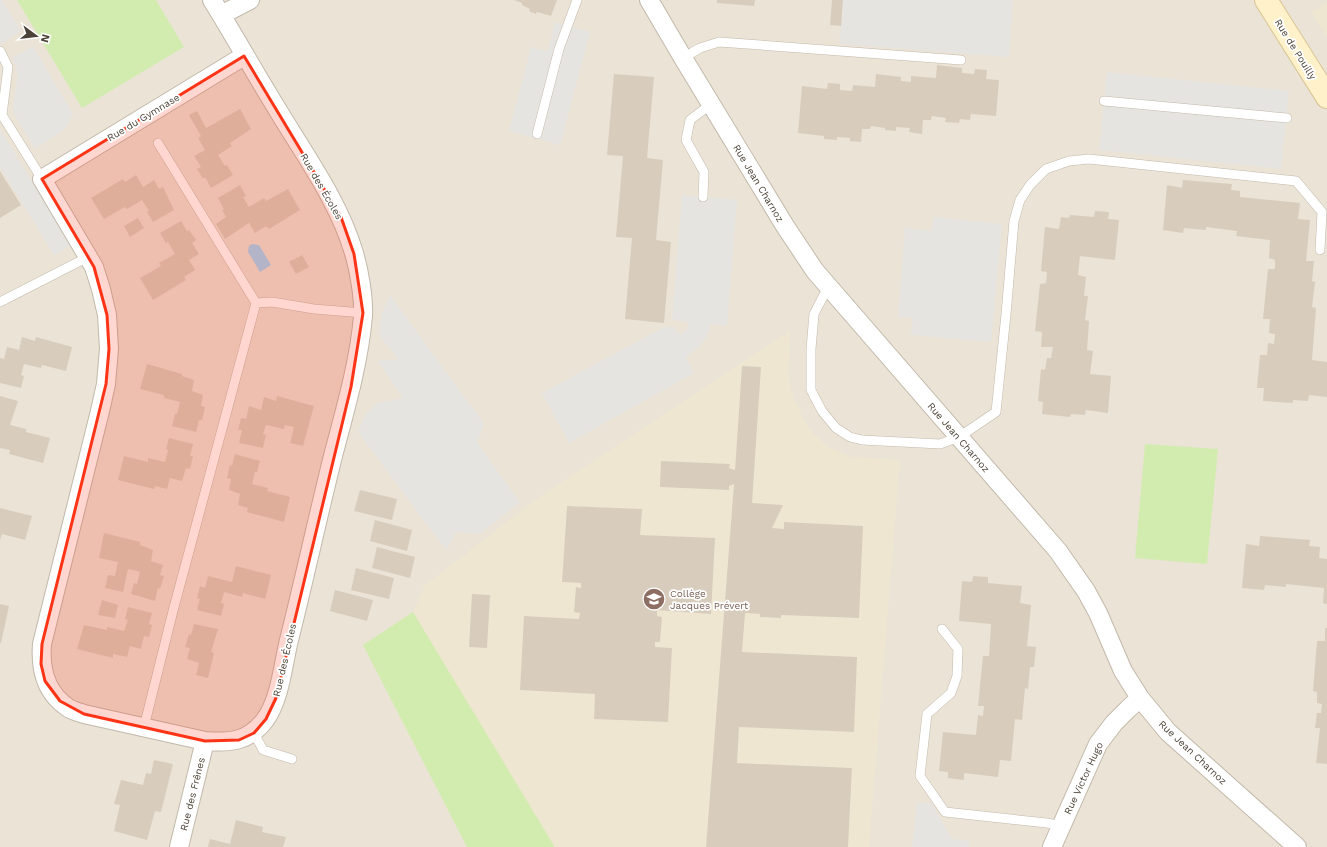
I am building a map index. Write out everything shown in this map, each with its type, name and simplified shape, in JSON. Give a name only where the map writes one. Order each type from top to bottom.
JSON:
[{"type":"street","name":"Rue des Écoles","points":[[42,179],[91,262],[107,315],[109,349],[106,384],[42,644],[41,664],[45,681],[60,701],[68,708],[84,714],[205,741],[222,742],[238,740],[254,733],[266,719],[276,698],[351,386],[360,344],[363,313],[360,282],[354,254],[341,217],[326,189],[244,56],[222,15],[212,0]]},
{"type":"street","points":[[222,15],[250,0]]},
{"type":"street","name":"Rue Jean Charnoz","points":[[649,0],[785,226],[814,271],[1058,551],[1073,571],[1098,613],[1123,671],[1140,698],[1168,732],[1297,847]]},
{"type":"street","name":"Rue de Pouilly","points":[[1266,0],[1327,97]]},
{"type":"street","name":"Rue du Gymnase","points":[[42,179],[244,56]]},
{"type":"street","name":"Rue Victor Hugo","points":[[1052,847],[1098,744],[1114,723],[1140,698]]},
{"type":"street","name":"Rue des Frênes","points":[[179,847],[205,741]]},
{"type":"lane","points":[[537,134],[559,49],[577,0]]},
{"type":"lane","points":[[683,58],[700,48],[719,42],[961,60]]},
{"type":"lane","points":[[0,51],[8,67],[2,115],[42,179]]},
{"type":"lane","points":[[1104,101],[1287,118]]},
{"type":"lane","points":[[703,197],[704,172],[686,140],[690,120],[711,104]]},
{"type":"lane","points":[[144,727],[173,611],[256,303],[158,143]]},
{"type":"lane","points":[[828,287],[814,314],[811,348],[811,390],[822,411],[836,428],[850,437],[862,440],[940,444],[959,437],[996,412],[1014,221],[1020,200],[1030,185],[1046,169],[1069,161],[1089,159],[1296,181],[1322,212],[1320,250]]},
{"type":"lane","points":[[0,302],[91,262]]},
{"type":"lane","points":[[256,303],[272,302],[314,310],[363,313]]},
{"type":"lane","points":[[942,629],[958,649],[957,676],[952,693],[927,714],[920,776],[945,812],[1039,822],[1061,826]]},
{"type":"lane","points":[[254,733],[263,750],[292,759]]},
{"type":"highlighted area","points":[[244,56],[341,217],[354,254],[363,313],[351,387],[276,698],[266,719],[254,733],[239,740],[205,741],[84,714],[60,701],[45,681],[41,664],[42,644],[106,384],[109,349],[107,315],[94,267],[42,179]]},
{"type":"shaded area","points":[[0,0],[1327,0],[1327,847],[0,847]]},
{"type":"shaded area","points":[[0,0],[2,0],[21,31],[0,45]]},
{"type":"shaded area","points":[[843,0],[1013,0],[1009,57],[839,44]]},
{"type":"shaded area","points":[[1327,3],[1327,36],[1311,12]]},
{"type":"shaded area","points":[[555,22],[590,32],[560,145],[509,131],[531,47],[548,51]]},
{"type":"shaded area","points":[[33,46],[73,114],[64,130],[35,149],[14,114],[13,106],[18,73],[12,58]]},
{"type":"shaded area","points":[[1107,72],[1289,91],[1281,169],[1099,150]]},
{"type":"shaded area","points":[[0,129],[71,245],[54,255],[0,167]]},
{"type":"shaded area","points":[[682,195],[737,200],[727,326],[711,324],[707,336],[700,346],[686,357],[694,373],[569,443],[542,393],[664,327],[674,327],[680,335],[686,330],[689,322],[672,320]]},
{"type":"shaded area","points":[[933,217],[1002,224],[991,342],[911,335],[913,318],[898,317],[905,228],[932,231]]},
{"type":"shaded area","points":[[390,295],[484,424],[477,443],[520,502],[480,534],[456,532],[446,550],[358,432],[366,413],[378,403],[403,398],[378,361],[398,359],[379,335],[382,313]]},
{"type":"shaded area","name":"Collège Jacques Prévert","points":[[790,331],[788,376],[794,399],[808,428],[827,446],[851,457],[900,460],[869,847],[467,847],[363,645],[413,612],[425,585],[546,492]]},
{"type":"shaded area","points":[[917,802],[932,804],[952,839],[969,841],[969,847],[912,847]]},
{"type":"green space","points":[[17,0],[156,0],[184,47],[82,108]]},
{"type":"green space","points":[[1145,444],[1218,449],[1207,564],[1135,558]]},
{"type":"green space","points":[[413,612],[554,847],[467,847],[363,645]]},
{"type":"water","points":[[252,244],[259,245],[271,265],[260,272],[248,252],[249,246]]},
{"type":"building","points":[[514,0],[557,0],[551,16],[537,12],[536,14],[529,11],[530,9],[522,5],[522,3]]},
{"type":"building","points":[[717,0],[755,0],[754,6],[717,3]]},
{"type":"building","points":[[832,0],[843,0],[841,26],[830,25]]},
{"type":"building","points":[[937,65],[962,68],[962,73],[974,74],[975,69],[987,70],[986,79],[999,80],[996,116],[971,114],[970,120],[960,119],[959,123],[945,122],[946,118],[932,116],[931,120],[923,120],[922,134],[909,132],[910,128],[896,127],[896,131],[871,126],[870,129],[862,129],[861,142],[850,141],[850,138],[837,137],[837,140],[824,139],[824,136],[798,133],[802,86],[827,89],[828,83],[840,84],[840,90],[852,91],[853,85],[875,87],[876,74],[901,77],[901,81],[911,82],[911,76],[936,78]]},
{"type":"building","points":[[614,74],[654,77],[647,158],[663,160],[656,240],[671,242],[664,323],[625,319],[632,238],[616,237],[623,156],[607,155]]},
{"type":"building","points":[[240,109],[251,129],[230,143],[232,146],[218,155],[233,175],[211,188],[205,177],[203,179],[197,169],[201,167],[194,156],[205,150],[198,138],[201,136],[189,115],[197,111],[206,128]]},
{"type":"building","points":[[0,171],[21,205],[0,218]]},
{"type":"building","points":[[136,175],[143,187],[154,180],[159,189],[163,187],[174,210],[153,222],[147,212],[149,211],[142,200],[127,209],[125,207],[104,219],[91,198],[123,179],[125,182]]},
{"type":"building","points":[[1183,180],[1232,184],[1231,190],[1240,191],[1240,197],[1300,203],[1298,219],[1310,220],[1306,261],[1314,261],[1312,281],[1315,282],[1312,307],[1316,308],[1312,360],[1327,362],[1327,397],[1309,395],[1308,401],[1293,400],[1293,403],[1263,401],[1264,388],[1257,388],[1260,355],[1267,355],[1268,343],[1274,344],[1275,334],[1269,333],[1270,319],[1263,319],[1268,269],[1275,269],[1275,260],[1269,258],[1270,240],[1236,236],[1237,231],[1206,227],[1206,230],[1184,228],[1183,233],[1163,230],[1167,185],[1182,188]]},
{"type":"building","points":[[240,185],[246,196],[243,197],[249,207],[264,198],[266,201],[288,189],[300,210],[269,229],[266,226],[255,233],[249,223],[225,239],[216,224],[226,217],[222,210],[224,209],[218,198]]},
{"type":"building","points":[[1095,211],[1109,212],[1108,219],[1119,220],[1115,260],[1080,256],[1078,275],[1086,277],[1084,296],[1088,296],[1085,320],[1089,321],[1087,350],[1093,351],[1090,374],[1111,376],[1108,413],[1086,410],[1085,415],[1071,414],[1070,417],[1042,414],[1043,402],[1038,401],[1041,369],[1045,370],[1047,358],[1051,358],[1053,347],[1041,347],[1042,332],[1035,331],[1040,284],[1046,283],[1047,272],[1041,271],[1045,227],[1059,229],[1061,217],[1069,218],[1070,215],[1094,217]]},
{"type":"building","points":[[138,218],[144,228],[130,237],[124,226]]},
{"type":"building","points":[[181,221],[187,231],[189,230],[196,240],[192,243],[199,254],[189,260],[195,270],[184,277],[186,280],[153,300],[140,278],[161,266],[159,263],[175,254],[168,242],[166,243],[160,233]]},
{"type":"building","points":[[302,255],[309,267],[296,274],[289,262]]},
{"type":"building","points":[[22,337],[35,341],[36,337],[72,347],[66,371],[42,365],[41,368],[24,364],[21,375],[24,376],[21,388],[0,383],[0,358],[4,359],[7,347],[19,350]]},
{"type":"building","points":[[147,364],[182,374],[182,376],[194,380],[192,391],[203,395],[201,406],[205,407],[202,420],[199,420],[196,432],[172,426],[180,402],[164,398],[164,395],[140,389]]},
{"type":"building","points":[[742,366],[761,367],[752,503],[783,505],[772,528],[784,529],[784,522],[863,526],[859,618],[781,615],[781,618],[760,617],[760,614],[745,613],[742,652],[857,657],[854,732],[739,727],[737,763],[852,768],[848,847],[706,847],[734,484],[729,486],[729,490],[660,487],[661,461],[730,464],[729,468],[735,470]]},
{"type":"building","points":[[0,396],[18,401],[10,425],[26,429],[26,432],[50,438],[43,463],[9,454],[10,450],[0,448]]},
{"type":"building","points":[[277,396],[314,406],[303,446],[290,443],[294,427],[285,425],[284,429],[266,425],[263,434],[266,435],[263,448],[239,443],[242,430],[238,430],[241,418],[246,419],[249,406],[261,410],[264,397],[276,401]]},
{"type":"building","points":[[169,438],[193,444],[190,456],[193,456],[190,469],[186,468],[182,481],[170,478],[167,489],[155,486],[154,489],[118,480],[124,456],[148,462],[148,458],[165,462]]},
{"type":"building","points":[[235,454],[260,461],[252,484],[268,488],[267,491],[290,497],[284,522],[247,512],[248,508],[238,505],[240,494],[229,490],[231,479],[227,478],[230,465],[232,466]]},
{"type":"building","points":[[360,490],[397,499],[392,520],[354,511]]},
{"type":"building","points":[[567,506],[642,509],[640,535],[715,538],[711,614],[657,610],[657,616],[662,617],[660,642],[655,642],[655,647],[672,648],[668,722],[594,719],[595,694],[520,690],[524,616],[579,619],[580,613],[574,612],[576,587],[581,588],[581,583],[562,582]]},
{"type":"building","points":[[0,508],[32,516],[25,540],[2,534],[0,540]]},
{"type":"building","points":[[375,520],[412,530],[407,551],[370,541]]},
{"type":"building","points":[[104,533],[140,542],[140,545],[153,550],[151,561],[163,565],[160,575],[164,576],[160,589],[158,588],[155,601],[131,594],[134,583],[137,584],[140,572],[137,571],[128,569],[123,592],[105,588],[108,575],[115,576],[118,562],[99,558]]},
{"type":"building","points":[[1260,536],[1310,540],[1309,546],[1320,547],[1319,558],[1327,559],[1327,604],[1323,603],[1324,588],[1286,584],[1286,587],[1265,585],[1264,590],[1242,588],[1246,544],[1259,546]]},
{"type":"building","points":[[377,547],[415,557],[410,578],[372,568]]},
{"type":"building","points":[[236,566],[271,575],[265,599],[243,593],[242,597],[224,592],[221,603],[224,604],[221,616],[197,610],[200,599],[197,598],[200,586],[205,588],[208,576],[232,582]]},
{"type":"building","points":[[356,568],[394,578],[389,599],[351,590]]},
{"type":"building","points":[[973,576],[988,577],[988,583],[1022,586],[1020,603],[1031,605],[1027,646],[1036,647],[1034,667],[1030,667],[1028,689],[1025,688],[1022,720],[1015,719],[1011,761],[1000,760],[998,777],[964,773],[964,780],[948,778],[948,772],[939,771],[943,732],[976,735],[978,715],[983,716],[984,706],[978,706],[983,656],[989,656],[991,624],[959,621],[962,581],[972,582]]},
{"type":"building","points":[[335,590],[373,600],[367,621],[330,611]]},
{"type":"building","points":[[472,594],[490,595],[487,648],[469,647]]},
{"type":"building","points":[[102,600],[118,605],[115,618],[98,615]]},
{"type":"building","points":[[0,604],[9,606],[1,643],[0,643]]},
{"type":"building","points":[[128,607],[152,613],[149,624],[152,625],[149,637],[144,636],[141,649],[130,646],[127,657],[113,654],[113,658],[77,649],[84,625],[107,630],[107,627],[124,631],[128,620],[125,619]]},
{"type":"building","points":[[194,624],[218,629],[211,652],[214,653],[208,678],[196,675],[199,663],[187,659],[190,648],[185,647],[189,634],[191,635]]},
{"type":"building","points":[[1325,628],[1327,628],[1327,764],[1316,763],[1320,728],[1315,728],[1317,713],[1321,713],[1322,704],[1317,703],[1317,692],[1313,691],[1317,641],[1325,641]]},
{"type":"building","points":[[154,760],[173,764],[161,812],[155,811],[147,840],[114,831],[120,805],[114,804],[121,780],[143,785],[146,773],[151,774]]},
{"type":"building","points":[[236,820],[263,827],[262,832],[286,837],[283,847],[208,847],[210,839],[230,844]]},
{"type":"place","name":"Collège Jacques Prévert","points":[[654,599]]}]
